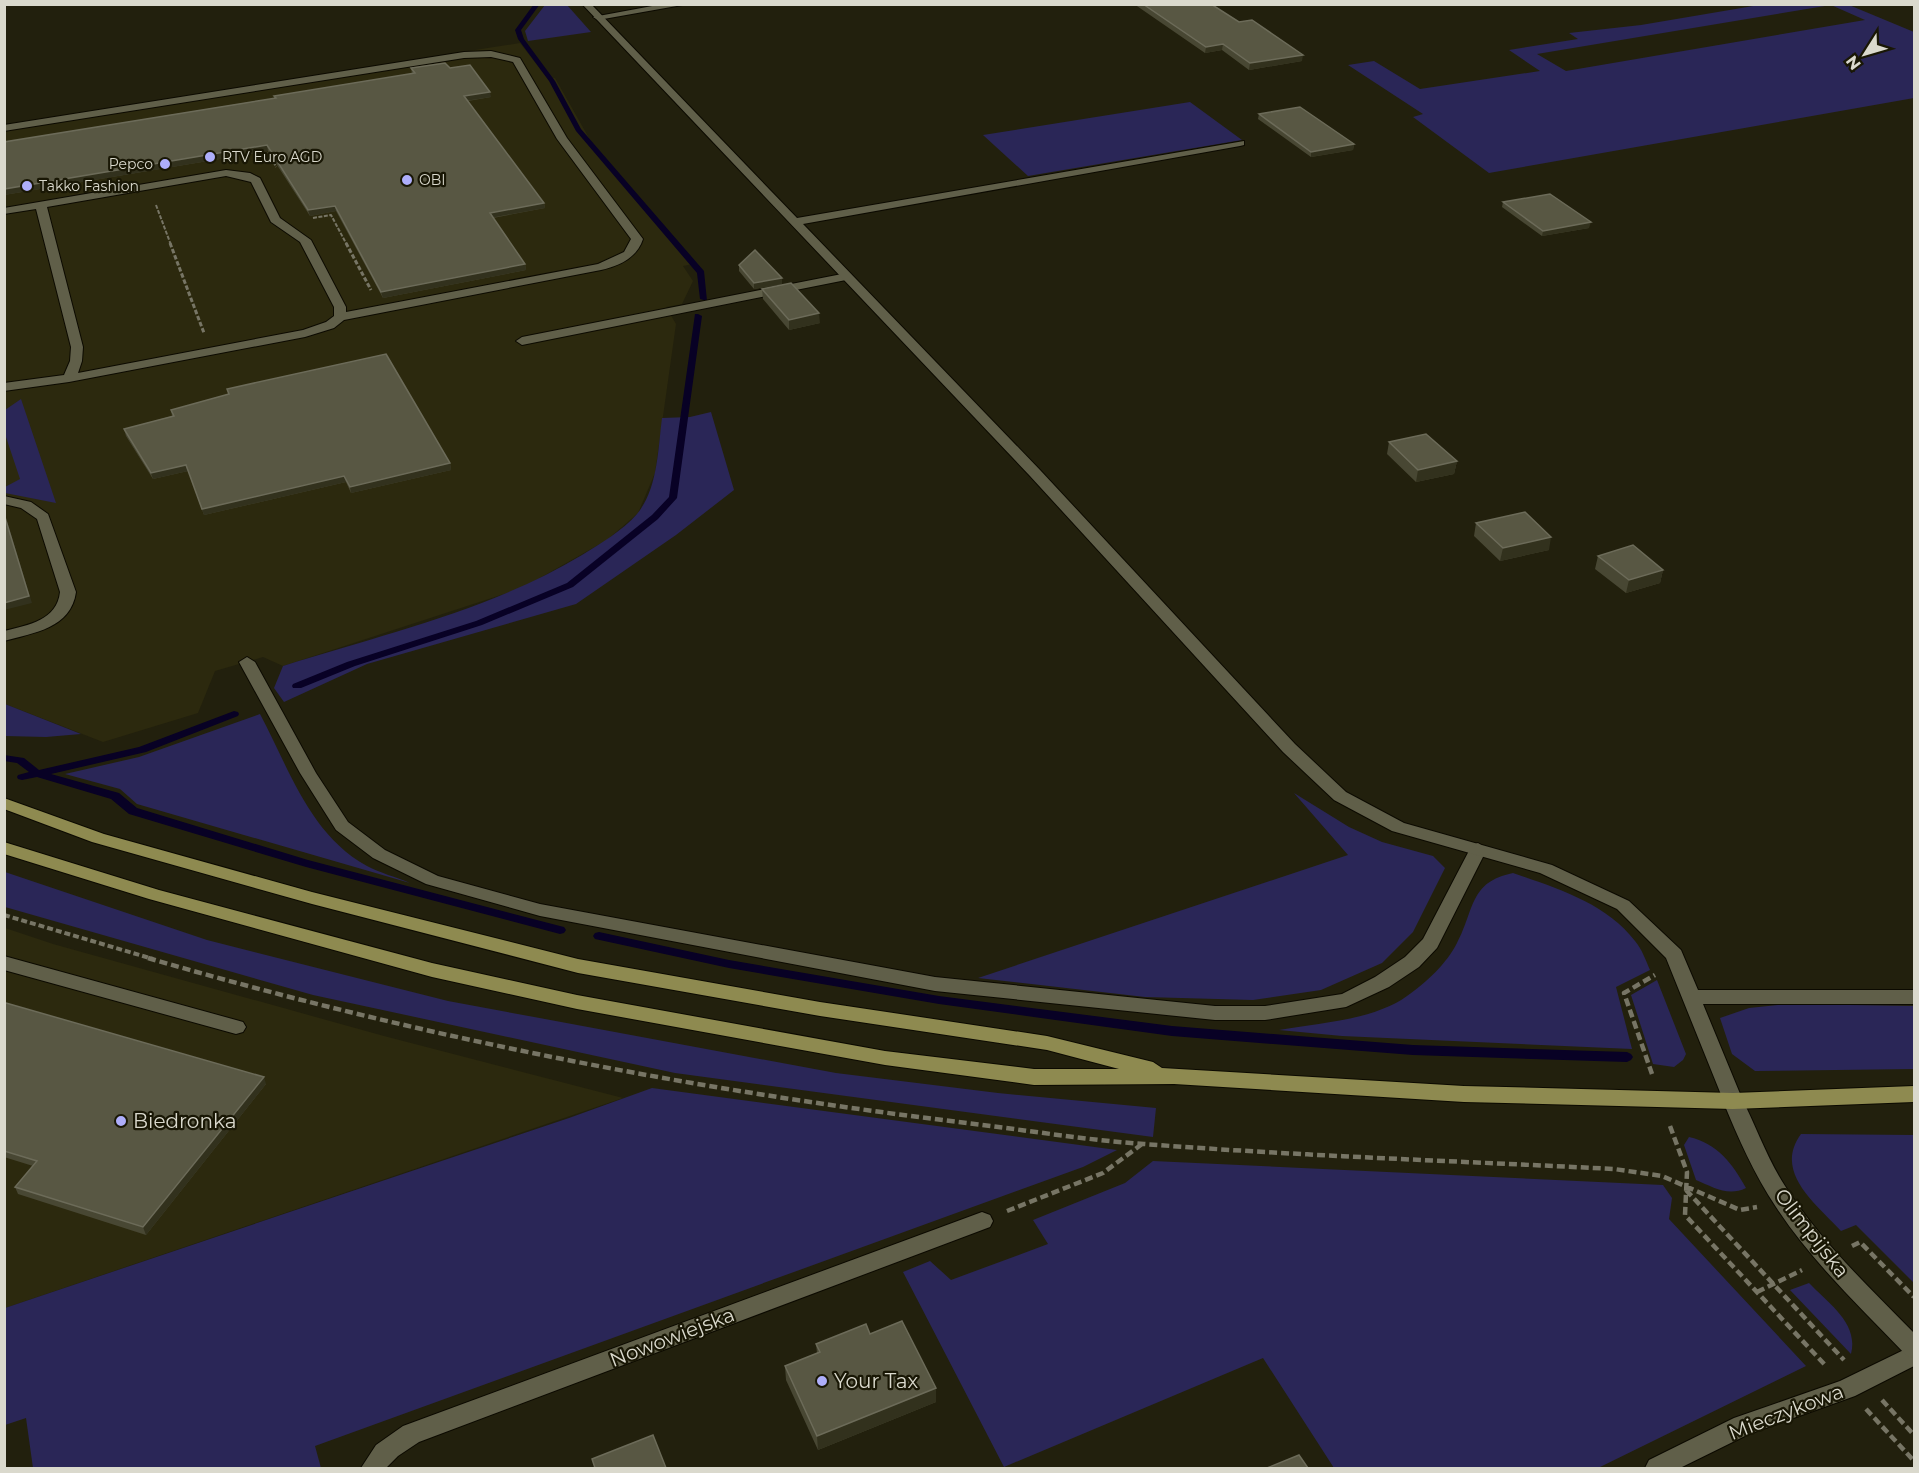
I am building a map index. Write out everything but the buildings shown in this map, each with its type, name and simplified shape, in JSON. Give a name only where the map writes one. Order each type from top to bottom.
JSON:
[{"type":"main road","points":[[4,803],[132,848],[312,898],[578,966],[820,1009],[1047,1043],[1174,1076]]},
{"type":"main road","points":[[4,848],[292,934],[432,970],[577,1002],[885,1058],[1034,1077],[1174,1076],[1464,1094],[1733,1101],[1914,1095]]},
{"type":"street","name":"Olimpijska","points":[[586,4],[1035,473],[1289,748],[1340,796],[1398,827],[1546,869],[1623,905],[1674,955],[1748,1138],[1784,1203],[1827,1258],[1914,1348]]},
{"type":"street","points":[[598,17],[684,4]]},
{"type":"street","points":[[4,128],[464,55],[491,54],[517,60],[562,139],[637,239],[636,246],[628,254],[601,267],[340,317],[330,325],[305,333],[69,378],[4,387]]},
{"type":"street","points":[[794,222],[1240,143]]},
{"type":"street","points":[[4,211],[226,173],[250,176],[256,180],[275,220],[305,240],[340,307],[340,317]]},
{"type":"street","points":[[40,205],[77,347],[76,361],[69,378]]},
{"type":"street","points":[[522,341],[847,277]]},
{"type":"street","points":[[4,500],[26,505],[42,517],[68,592],[68,602],[65,610],[44,624],[4,636]]},
{"type":"street","points":[[248,662],[308,773],[342,826],[379,854],[432,880],[540,910],[935,984],[1215,1013],[1265,1013],[1346,1000],[1382,982],[1412,962],[1430,943],[1478,849]]},
{"type":"street","points":[[9,970],[236,1027]]},
{"type":"street","points":[[1692,997],[1914,997]]},
{"type":"street","name":"Nowowiejska","points":[[373,1468],[379,1458],[396,1442],[411,1434],[982,1221]]},
{"type":"street","name":"Mieczykowa","points":[[1657,1468],[1742,1426],[1855,1385],[1914,1354]]},
{"type":"path","points":[[246,157],[268,153],[279,172]]},
{"type":"path","points":[[149,186],[211,351]]},
{"type":"path","points":[[305,219],[331,215],[380,309]]},
{"type":"path","points":[[4,915],[268,993],[470,1039],[677,1081],[866,1111],[1142,1144],[1614,1169],[1662,1176],[1684,1188],[1740,1210],[1784,1203]]},
{"type":"path","points":[[1677,963],[1624,993],[1687,1172],[1684,1188],[1685,1215],[1855,1385],[1914,1435]]},
{"type":"path","points":[[982,1221],[1103,1173],[1142,1144]]},
{"type":"path","points":[[1684,1188],[1855,1385],[1914,1461]]},
{"type":"shaded area","points":[[1765,4],[1849,5],[1914,32],[1914,98],[1489,173],[1413,117],[1423,114],[1348,65],[1374,61],[1420,89],[1540,71],[1509,50],[1578,39],[1569,33],[1641,25]],"holes":[[[1831,5],[1865,20],[1566,71],[1537,54]]]},
{"type":"shaded area","points":[[545,5],[567,5],[591,32],[528,41],[525,31]]},
{"type":"shaded area","points":[[520,43],[548,79],[555,78],[598,154],[693,264],[683,266],[693,281],[682,304],[666,307],[676,324],[655,473],[638,513],[607,540],[522,588],[283,666],[263,657],[215,671],[198,713],[103,742],[5,704],[5,124]]},
{"type":"shaded area","points":[[1190,102],[1242,140],[1028,176],[983,135]]},
{"type":"shaded area","points":[[21,399],[56,503],[5,493],[5,487],[20,479],[5,434],[5,410]]},
{"type":"shaded area","points":[[711,412],[734,490],[676,535],[576,604],[367,664],[284,702],[274,688],[283,666],[474,606],[547,574],[582,555],[625,526],[644,504],[656,468],[662,418],[690,417]]},
{"type":"shaded area","points":[[5,704],[81,734],[46,737],[5,736]]},
{"type":"shaded area","points":[[260,714],[303,798],[315,818],[330,836],[367,866],[410,883],[137,804],[120,789],[65,774],[139,757]]},
{"type":"shaded area","points":[[1294,793],[1349,827],[1382,842],[1433,856],[1445,868],[1413,932],[1382,963],[1321,990],[1253,1000],[1145,997],[978,978],[1348,855]]},
{"type":"shaded area","points":[[5,872],[207,940],[448,1001],[836,1073],[998,1093],[1156,1108],[1153,1137],[675,1073],[313,995],[5,907]]},
{"type":"shaded area","points":[[1513,873],[1563,891],[1595,907],[1610,916],[1637,944],[1650,970],[1616,987],[1632,1049],[1342,1036],[1279,1030],[1363,1015],[1394,1004],[1407,996],[1429,979],[1448,958],[1481,890],[1499,877]]},
{"type":"shaded area","points":[[5,928],[53,944],[384,1036],[623,1098],[5,1308]]},
{"type":"shaded area","points":[[1657,980],[1686,1054],[1683,1060],[1674,1067],[1653,1064],[1631,995]]},
{"type":"shaded area","points":[[1788,1004],[1914,1006],[1914,1069],[1755,1071],[1732,1054],[1720,1018],[1749,1008]]},
{"type":"shaded area","points":[[652,1088],[1117,1150],[1083,1167],[315,1446],[321,1468],[33,1468],[26,1418],[5,1425],[5,1308]]},
{"type":"shaded area","points":[[1801,1134],[1914,1135],[1914,1283],[1856,1225],[1841,1231],[1801,1187],[1792,1161],[1794,1148]]},
{"type":"shaded area","points":[[1689,1137],[1716,1149],[1730,1163],[1746,1188],[1733,1192],[1696,1180],[1684,1145]]},
{"type":"shaded area","points":[[1153,1161],[1663,1185],[1672,1198],[1669,1219],[1806,1366],[1598,1468],[1334,1468],[1263,1358],[1004,1467],[903,1272],[930,1261],[951,1280],[1048,1244],[1033,1220],[1125,1183]]},
{"type":"shaded area","points":[[1809,1283],[1833,1306],[1846,1323],[1852,1343],[1851,1354],[1790,1290]]},
{"type":"waterway","points":[[537,4],[518,30],[521,39],[552,81],[578,130],[701,273],[704,299]]},
{"type":"waterway","points":[[297,686],[351,664],[479,623],[570,585],[655,517],[673,498],[698,316]]},
{"type":"waterway","points":[[37,774],[142,750],[234,714]]},
{"type":"waterway","points":[[4,758],[20,760],[37,774]]},
{"type":"waterway","points":[[22,777],[37,774]]},
{"type":"waterway","points":[[37,774],[115,796],[133,811],[306,863],[560,930]]},
{"type":"waterway","points":[[599,936],[729,964],[939,1000],[1172,1031],[1413,1050],[1627,1057]]},
{"type":"place","name":"RTV Euro AGD","points":[[210,157]]},
{"type":"place","name":"Pepco","points":[[165,164]]},
{"type":"place","name":"OBI","points":[[407,180]]},
{"type":"place","name":"Takko Fashion","points":[[27,186]]},
{"type":"place","name":"Biedronka","points":[[121,1121]]},
{"type":"place","name":"Your Tax","points":[[822,1381]]}]
